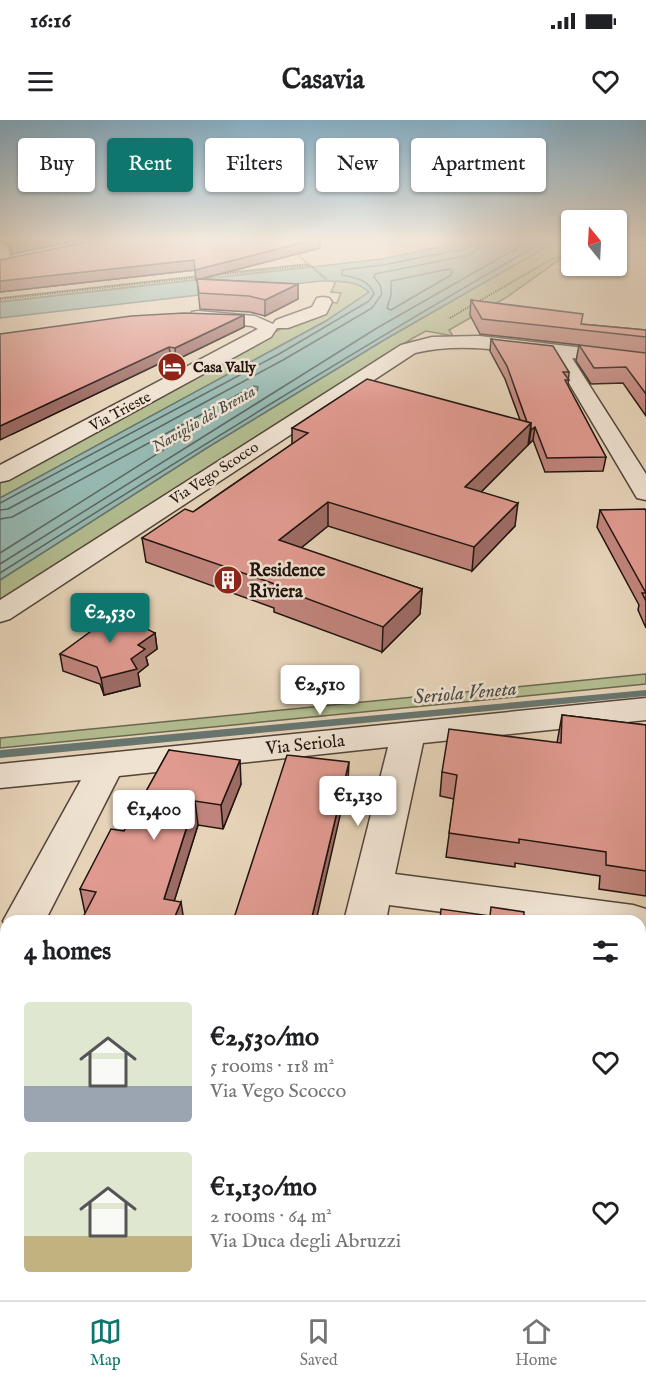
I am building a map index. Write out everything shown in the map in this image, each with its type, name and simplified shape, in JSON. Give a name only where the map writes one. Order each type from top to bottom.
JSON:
[{"type":"street","name":"Via Trieste","points":[[0,475],[264,333],[274,325],[320,310],[327,294]]},
{"type":"street","points":[[179,316],[232,318],[274,325]]},
{"type":"street","name":"Via Vego Scocco","points":[[0,613],[408,349],[432,343],[479,342],[646,361]]},
{"type":"street","points":[[563,352],[562,358],[582,392],[646,493]]},
{"type":"street","name":"Via Seriola","points":[[0,776],[646,709]]},
{"type":"street","points":[[404,734],[406,742],[369,904],[540,915]]},
{"type":"street","points":[[27,915],[102,774],[102,766]]},
{"type":"path","points":[[0,299],[44,294]]},
{"type":"path","points":[[432,343],[430,331],[491,294]]},
{"type":"green space","points":[[35,294],[70,294],[0,302],[0,298]]},
{"type":"green space","points":[[341,294],[366,294],[326,321],[0,498],[0,481],[330,302],[337,303]]},
{"type":"green space","points":[[464,294],[511,294],[449,330],[453,336],[426,331],[413,338],[0,602],[0,580],[205,449]]},
{"type":"green space","points":[[646,674],[646,684],[0,748],[0,738]]},
{"type":"water","points":[[70,294],[208,294],[0,318],[0,302]]},
{"type":"water","name":"Naviglio del Brenta","points":[[366,294],[464,294],[205,449],[0,580],[0,498],[326,321]]},
{"type":"building","points":[[217,294],[277,294],[265,300],[249,296]]},
{"type":"building","points":[[471,300],[583,314],[581,324],[646,330],[646,337],[482,319]]},
{"type":"building","points":[[184,313],[244,315],[175,348],[169,347],[0,426],[0,334],[131,316]]},
{"type":"building","points":[[491,339],[553,346],[569,372],[563,372],[569,380],[565,380],[606,457],[547,458],[535,427],[531,430],[531,423],[527,422],[507,366]]},
{"type":"building","points":[[579,345],[646,353],[646,394],[626,367],[594,368]]},
{"type":"building","points":[[367,379],[531,423],[465,487],[518,503],[474,547],[328,502],[279,540],[422,589],[383,627],[273,586],[275,584],[142,538],[185,509],[193,512],[308,433],[292,428]]},
{"type":"building","points":[[645,509],[646,511],[646,593],[600,510]]},
{"type":"building","points":[[112,611],[155,633],[138,645],[145,649],[131,659],[137,669],[101,678],[97,667],[60,654],[94,629],[90,617]]},
{"type":"building","points":[[562,715],[646,725],[646,871],[606,865],[606,852],[519,839],[519,843],[449,833],[457,775],[442,772],[449,729],[561,743]]},
{"type":"building","points":[[169,750],[240,760],[221,805],[195,801],[164,899],[181,902],[176,915],[84,915],[96,892],[80,889],[111,829],[124,831]]},
{"type":"building","points":[[287,755],[349,762],[312,915],[235,915]]},
{"type":"building","points":[[491,907],[524,912],[524,915],[490,915]]},
{"type":"building","points":[[441,909],[483,915],[440,915]]},
{"type":"waterway","name":"Seriola Veneta","points":[[0,754],[646,693]]},
{"type":"place","name":"Casa Vally","points":[[172,367]]},
{"type":"place","name":"Residence Riviera","points":[[228,580]]}]
